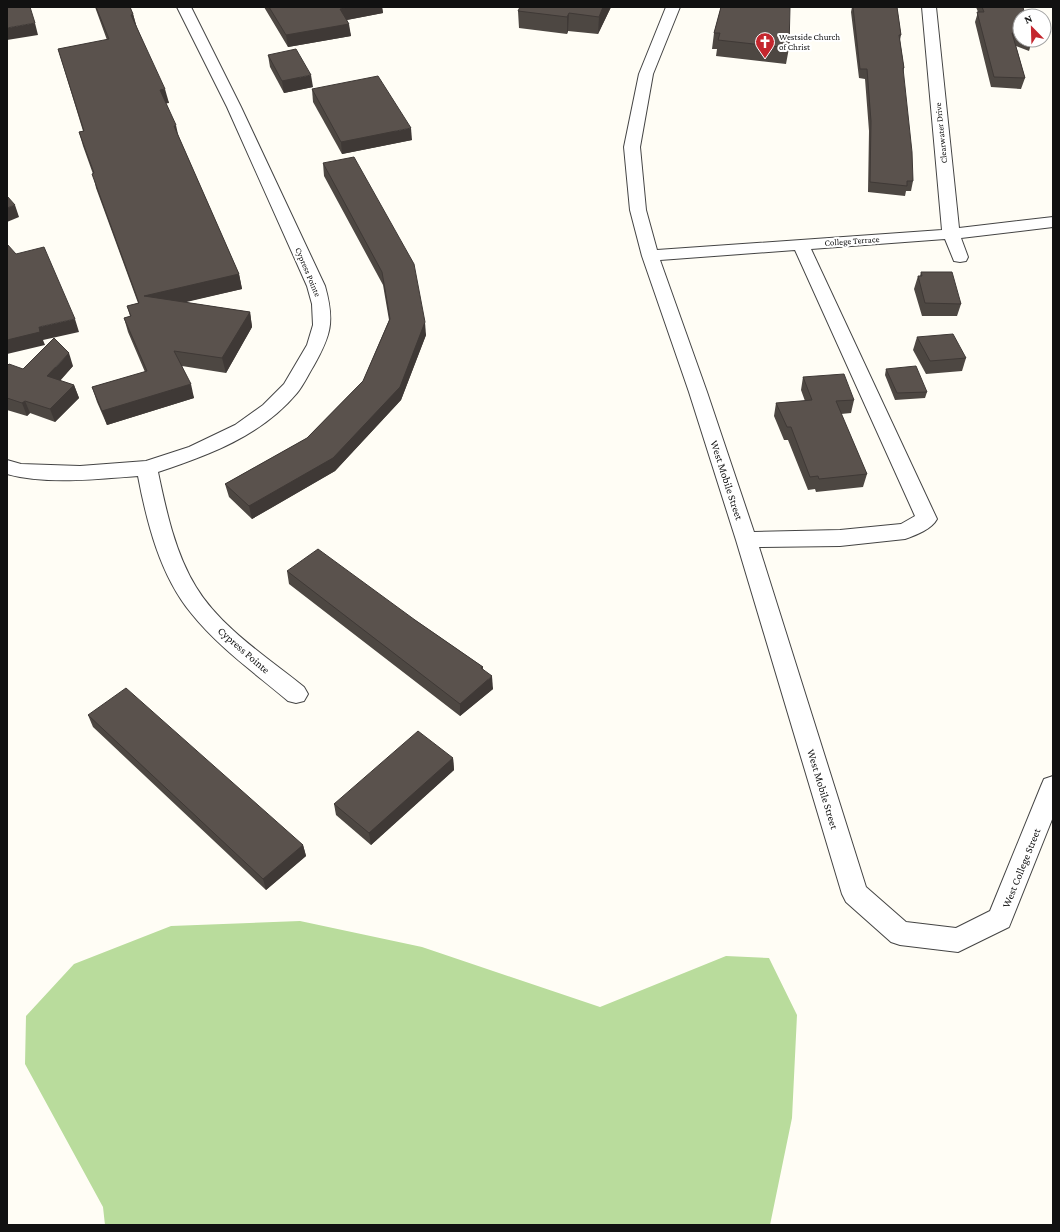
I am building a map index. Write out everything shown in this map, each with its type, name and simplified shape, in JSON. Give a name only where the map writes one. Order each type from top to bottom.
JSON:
[{"type":"street","name":"Cypress Pointe","points":[[7,467],[21,471],[80,473],[147,468],[196,452],[242,430],[270,410],[291,388],[316,345],[322,324],[321,304],[316,286],[234,107],[184,7]]},
{"type":"street","name":"West Mobile Street","points":[[672,7],[646,74],[632,147],[638,210],[650,256],[698,392],[746,540],[855,894],[900,933]]},
{"type":"street","name":"Clearwater Drive","points":[[930,7],[929,16],[951,234],[960,257]]},
{"type":"street","name":"College Terrace","points":[[650,256],[951,234],[1053,222]]},
{"type":"street","points":[[746,540],[840,538],[905,531],[927,519],[800,244]]},
{"type":"street","name":"Cypress Pointe","points":[[147,468],[154,506],[167,545],[180,576],[198,606],[224,635],[296,694]]},
{"type":"street","name":"West College Street","points":[[900,933],[958,940],[1000,919],[1053,786]]},
{"type":"green space","points":[[300,921],[422,947],[600,1007],[726,956],[769,958],[797,1015],[792,1118],[770,1225],[105,1225],[103,1207],[25,1064],[26,1016],[74,964],[171,926]]},
{"type":"building","points":[[7,7],[30,7],[35,23],[7,28]]},
{"type":"building","points":[[96,7],[130,7],[133,14],[131,15],[165,89],[160,90],[176,125],[174,126],[239,274],[144,296],[250,312],[222,358],[174,351],[191,384],[102,411],[92,387],[147,371],[124,318],[131,316],[127,306],[139,303],[92,174],[94,173],[79,132],[84,131],[58,49],[109,39]]},
{"type":"building","points":[[269,7],[351,7],[340,9],[349,24],[286,35]]},
{"type":"building","points":[[520,7],[603,7],[599,17],[569,13],[567,17],[518,11]]},
{"type":"building","points":[[721,7],[790,7],[789,48],[718,40],[720,33],[714,33]]},
{"type":"building","points":[[853,7],[897,7],[912,152],[913,181],[907,181],[907,186],[870,182],[871,121],[867,69],[860,69]]},
{"type":"building","points":[[982,7],[1023,7],[1012,8],[1012,48],[1016,48],[1025,78],[994,77],[977,12],[984,12]]},
{"type":"building","points":[[296,49],[311,75],[282,81],[268,55]]},
{"type":"building","points":[[378,76],[411,128],[341,142],[312,89]]},
{"type":"building","points":[[354,157],[414,264],[425,322],[400,387],[333,458],[249,506],[225,484],[307,438],[363,381],[390,319],[382,272],[323,163]]},
{"type":"building","points":[[7,196],[15,205],[7,208]]},
{"type":"building","points":[[7,244],[16,254],[44,247],[75,319],[39,327],[40,332],[7,340]]},
{"type":"building","points":[[921,272],[952,272],[961,304],[925,303],[918,276],[922,276]]},
{"type":"building","points":[[953,334],[966,358],[930,361],[917,337]]},
{"type":"building","points":[[54,338],[69,353],[47,376],[74,385],[50,409],[25,401],[22,403],[7,398],[7,366],[9,364],[23,369]]},
{"type":"building","points":[[916,366],[927,392],[897,393],[886,369]]},
{"type":"building","points":[[844,374],[854,400],[836,401],[867,474],[819,479],[818,476],[810,477],[791,427],[787,427],[776,403],[812,400],[803,377]]},
{"type":"building","points":[[318,549],[415,620],[483,667],[481,668],[492,676],[460,704],[287,571]]},
{"type":"building","points":[[126,688],[303,845],[263,879],[88,715]]},
{"type":"building","points":[[418,731],[453,758],[369,833],[334,804]]},
{"type":"place","name":"Westside Church of Christ","points":[[765,59]]}]
